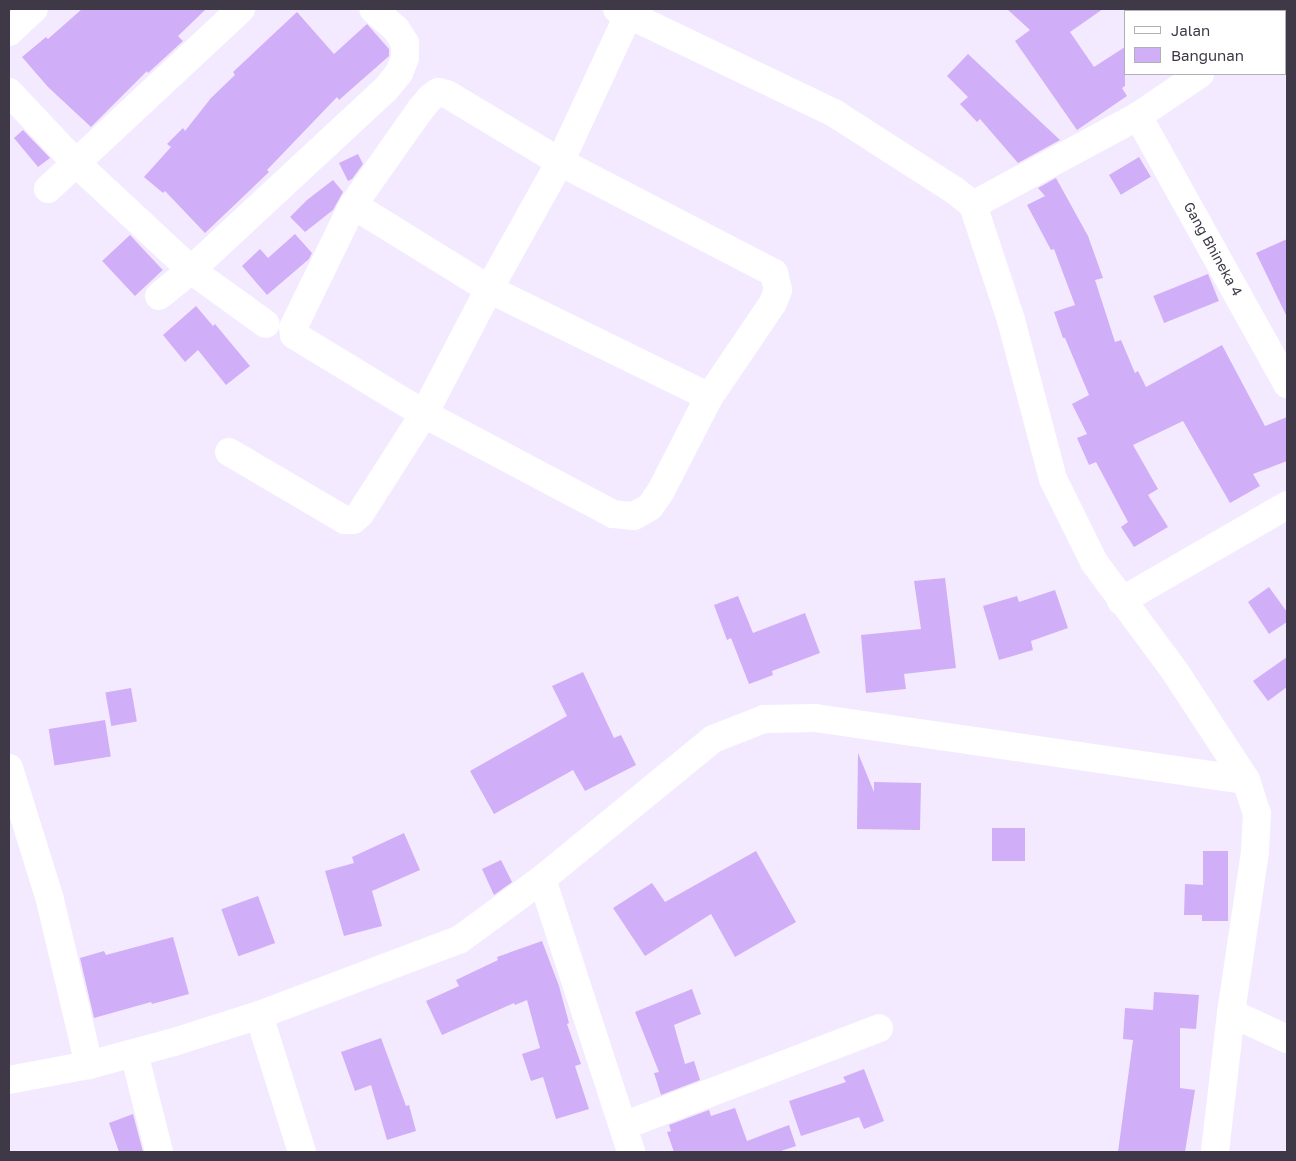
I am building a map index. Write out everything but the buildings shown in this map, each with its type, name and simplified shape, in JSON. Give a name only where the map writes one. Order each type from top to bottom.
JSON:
[{"type":"street","points":[[9,32],[34,9]]},
{"type":"street","points":[[48,190],[241,9]]},
{"type":"street","points":[[159,296],[192,270],[386,89],[399,73],[405,58],[405,43],[396,29],[373,9]]},
{"type":"street","points":[[229,452],[345,520],[353,520],[360,514],[424,414],[489,288],[560,162],[625,11],[834,113],[954,190],[973,205],[1011,320],[1053,479],[1094,562],[1176,673],[1246,780],[1257,813],[1255,852],[1231,1013],[1215,1152]]},
{"type":"street","points":[[973,205],[1138,116],[1199,75]]},
{"type":"street","points":[[9,92],[76,163],[192,270],[266,324]]},
{"type":"street","points":[[438,92],[447,94],[560,162],[774,273],[778,290],[773,303],[709,397],[661,491],[650,507],[634,516],[613,514],[424,414],[294,335],[292,331],[353,205],[420,110],[438,92]]},
{"type":"street","name":"Gang Bhineka 4","points":[[1138,116],[1279,348],[1287,384]]},
{"type":"street","points":[[353,205],[489,288],[709,397]]},
{"type":"street","points":[[1121,601],[1287,505]]},
{"type":"street","points":[[9,1080],[89,1065],[259,1015],[459,940],[542,878],[713,739],[764,719],[815,718],[1246,780]]},
{"type":"street","points":[[9,768],[50,900],[89,1065]]},
{"type":"street","points":[[542,878],[631,1152]]},
{"type":"street","points":[[1231,1013],[1287,1039]]},
{"type":"street","points":[[259,1015],[302,1152]]},
{"type":"street","points":[[623,1126],[879,1028]]},
{"type":"street","points":[[134,1053],[159,1152]]}]
